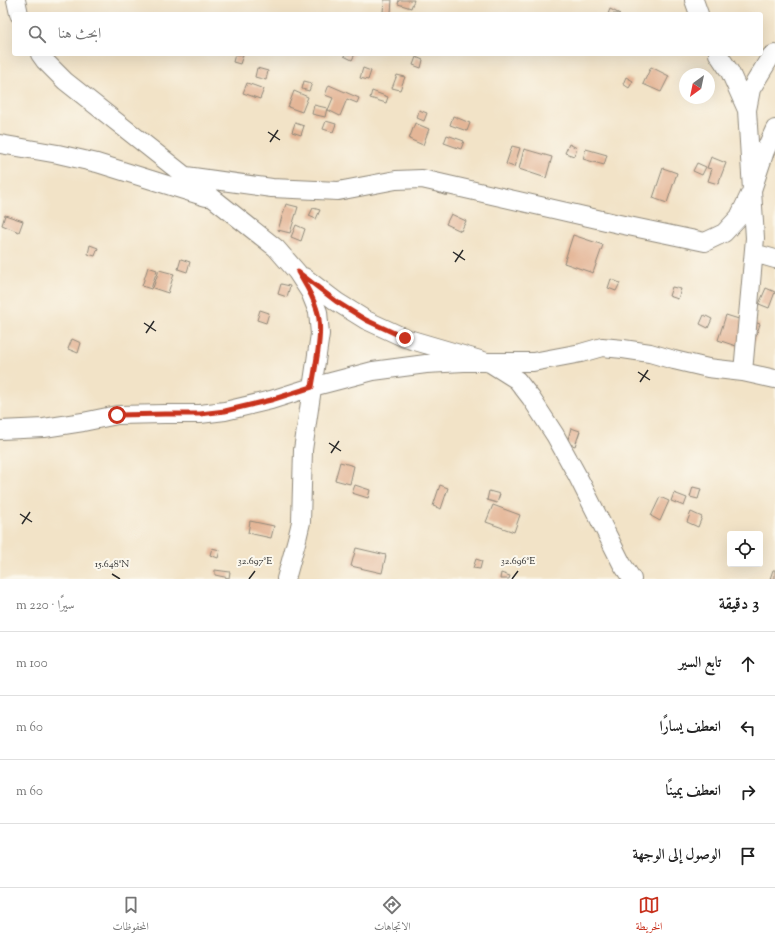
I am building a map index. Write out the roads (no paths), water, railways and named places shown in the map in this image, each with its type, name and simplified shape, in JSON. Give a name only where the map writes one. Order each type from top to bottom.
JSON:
[{"type":"street","points":[[16,0],[19,12]]},
{"type":"street","points":[[694,0],[698,12]]},
{"type":"street","points":[[743,372],[755,238],[747,110],[751,89],[771,56],[775,54]]},
{"type":"street","points":[[41,56],[65,81],[276,248],[298,272],[337,302],[366,320],[405,338],[490,363],[517,380],[531,398],[555,435],[622,564],[632,579]]},
{"type":"street","points":[[719,56],[730,72],[747,110]]},
{"type":"street","points":[[186,176],[272,188],[338,191],[396,180],[422,179],[705,242],[724,232],[738,217],[752,190],[765,151],[775,129]]},
{"type":"street","points":[[0,144],[58,154],[97,163],[216,200]]},
{"type":"street","points":[[754,254],[775,259]]},
{"type":"street","points":[[286,579],[301,522],[303,450],[320,334],[318,312],[310,292],[298,272]]},
{"type":"street","points":[[0,430],[44,428],[117,415],[200,414],[225,411],[271,400],[312,387],[373,371],[418,365],[464,362],[533,362],[581,353],[602,347],[650,353],[708,368],[743,372],[775,379]]}]
